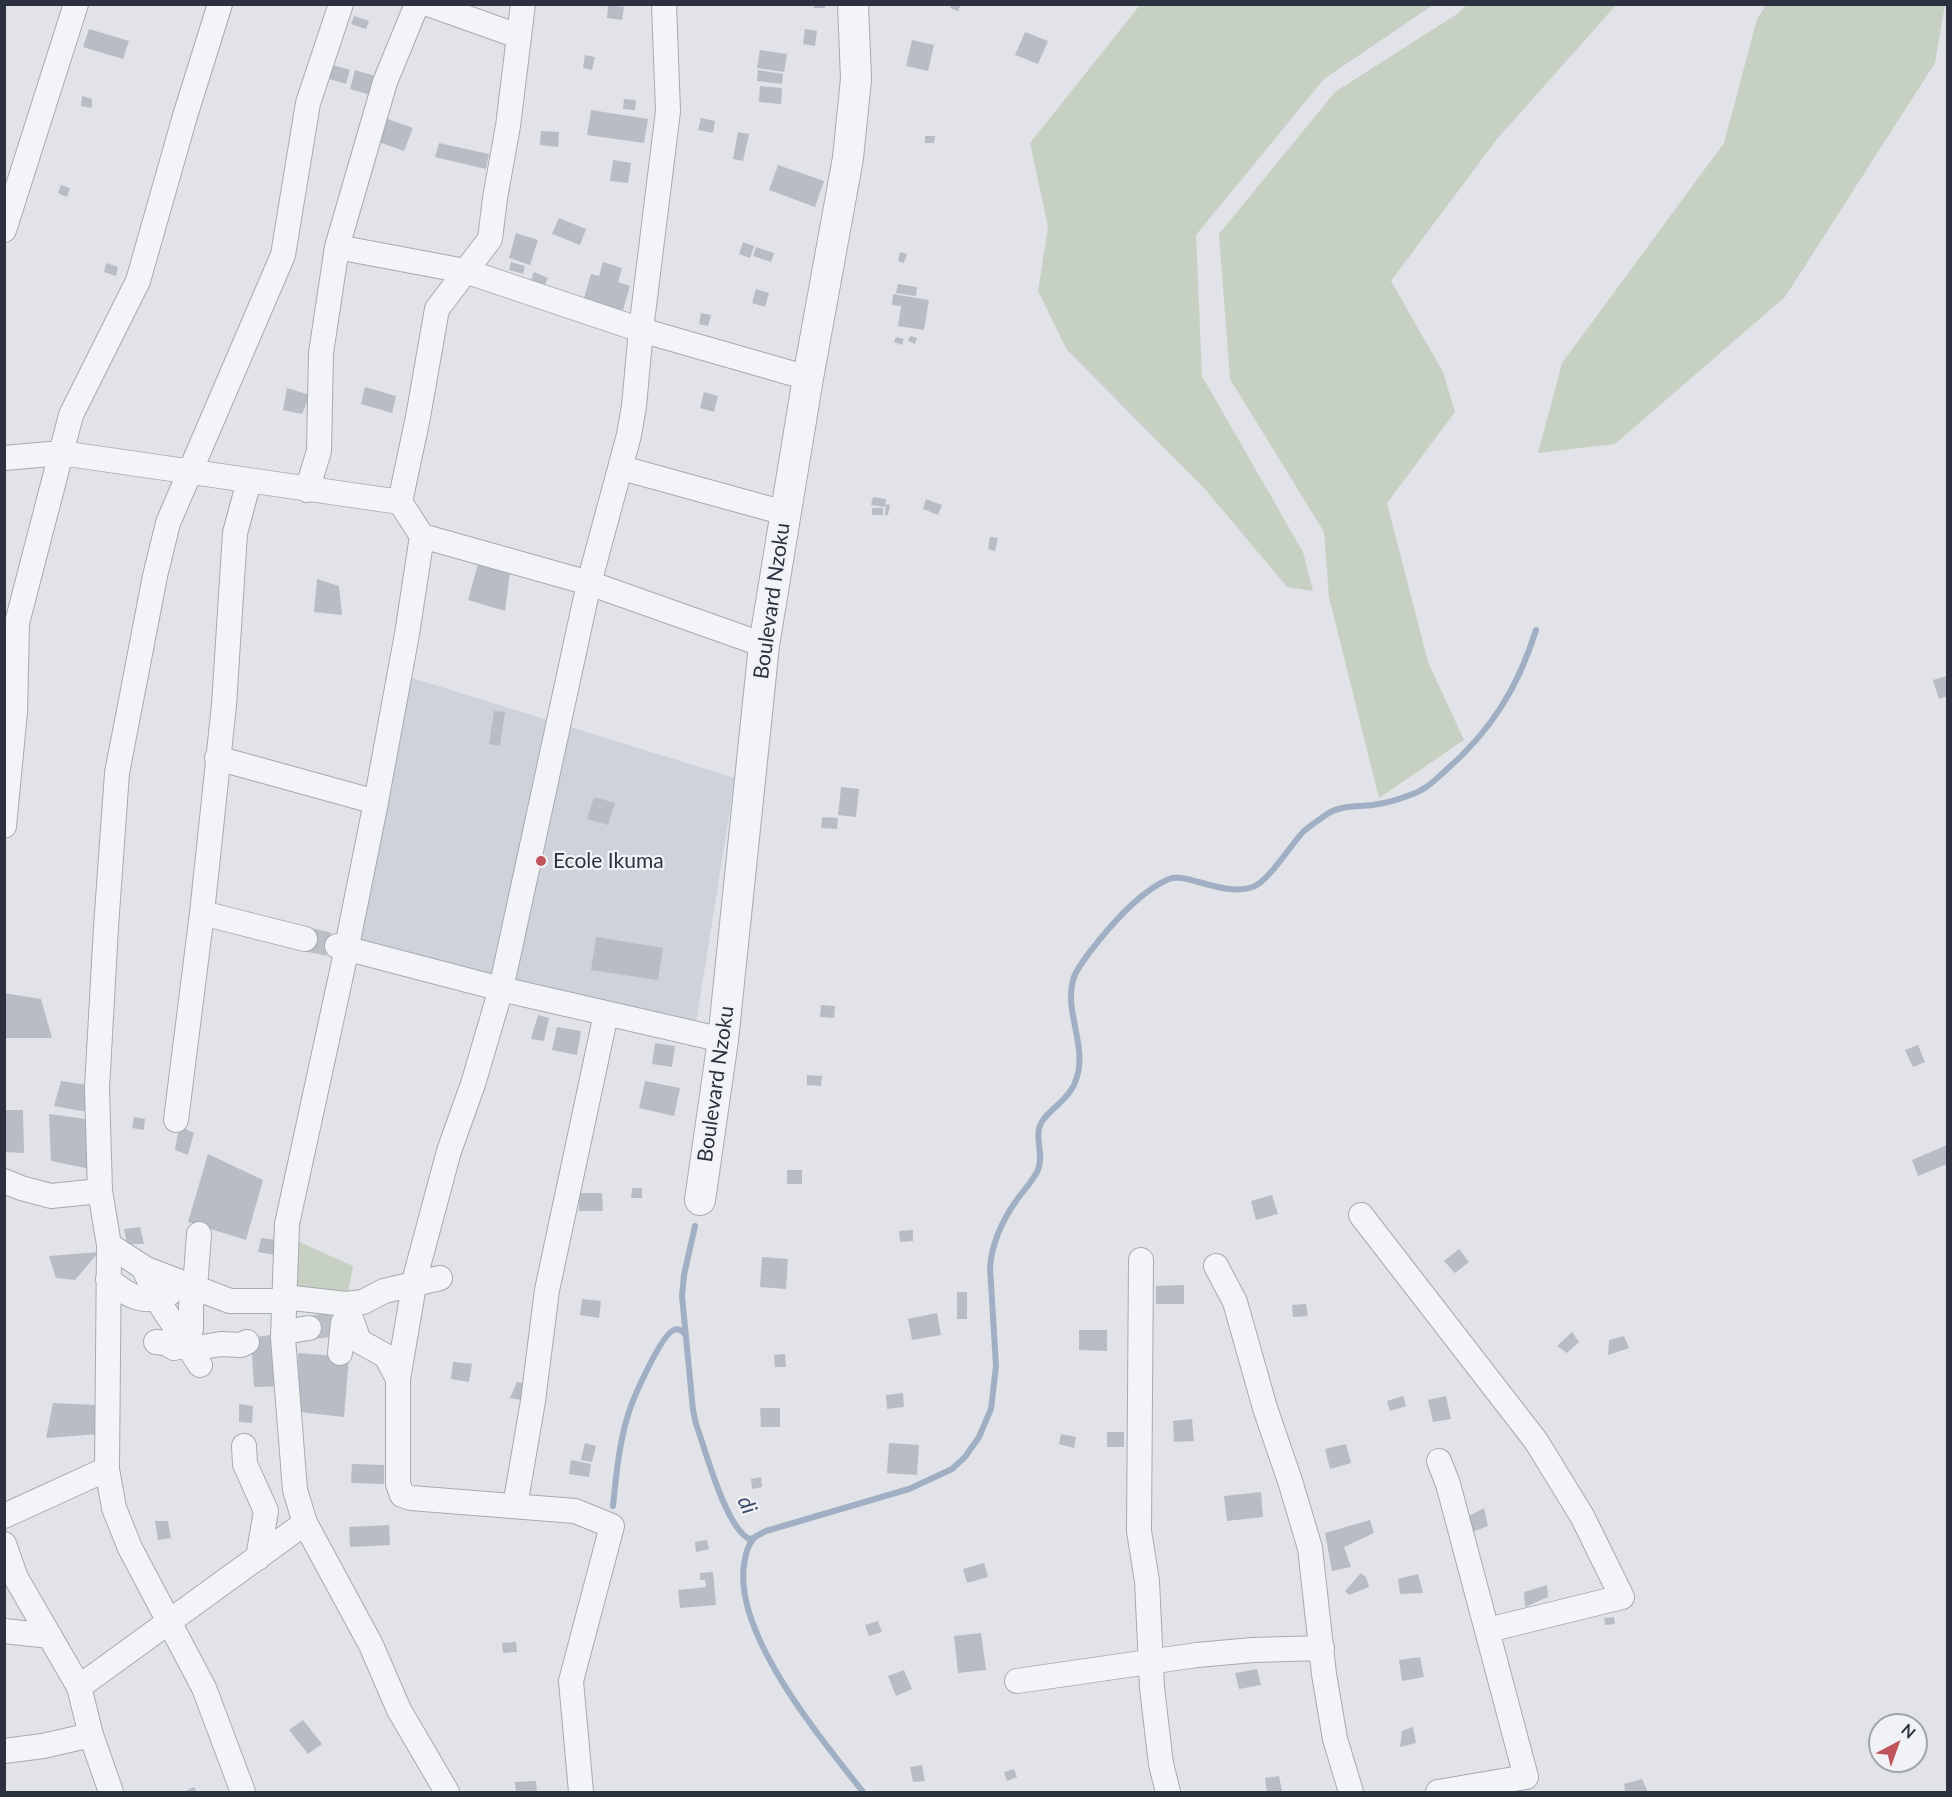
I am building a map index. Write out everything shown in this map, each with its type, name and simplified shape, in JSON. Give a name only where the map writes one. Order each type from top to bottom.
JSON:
[{"type":"street","points":[[4,230],[76,4]]},
{"type":"street","points":[[4,826],[15,712],[17,623],[61,453],[71,415],[138,281],[220,4]]},
{"type":"street","points":[[243,1792],[204,1688],[130,1548],[114,1508],[106,1469],[109,1245],[100,1191],[97,1088],[117,773],[155,576],[168,523],[283,255],[308,103],[341,4]]},
{"type":"street","points":[[307,490],[319,451],[321,353],[337,247],[385,82],[417,4]]},
{"type":"street","points":[[428,4],[518,36]]},
{"type":"street","points":[[523,4],[508,126],[490,239],[437,309],[400,502],[422,536],[589,583],[764,645]]},
{"type":"street","points":[[581,1792],[571,1681],[612,1526],[575,1511],[411,1498],[402,1495],[398,1484],[398,1379],[414,1283],[425,1241],[449,1151],[473,1084],[501,989],[589,583],[622,468],[634,406],[668,111],[664,4]]},
{"type":"street","name":"Boulevard Nzoku","points":[[700,1200],[723,1040],[764,645],[849,147],[856,79],[853,4]]},
{"type":"street","points":[[337,247],[465,271],[641,330],[808,378]]},
{"type":"street","points":[[4,458],[61,453],[400,502]]},
{"type":"street","points":[[622,468],[785,513]]},
{"type":"street","points":[[176,1120],[202,913],[225,694],[235,533],[249,481]]},
{"type":"street","points":[[422,536],[407,634],[376,802],[342,947],[287,1224],[283,1332],[295,1490],[305,1523],[371,1645],[399,1710],[447,1792]]},
{"type":"street","points":[[217,758],[376,802]]},
{"type":"street","points":[[202,913],[305,939]]},
{"type":"street","points":[[342,947],[501,989],[723,1040]]},
{"type":"street","points":[[515,1506],[533,1401],[547,1290],[606,1014]]},
{"type":"street","points":[[4,1181],[51,1196],[100,1191]]},
{"type":"street","points":[[1361,1215],[1536,1441],[1582,1516],[1622,1597],[1488,1630]]},
{"type":"street","points":[[192,1353],[191,1305],[195,1288],[199,1234]]},
{"type":"street","points":[[384,1291],[425,1241]]},
{"type":"street","points":[[109,1245],[143,1267],[230,1301],[284,1299],[345,1318],[359,1341],[386,1356],[398,1379]]},
{"type":"street","points":[[1141,1260],[1139,1531],[1147,1581],[1150,1662],[1161,1764],[1168,1792]]},
{"type":"street","points":[[1216,1266],[1235,1302],[1265,1408],[1310,1548],[1335,1739],[1351,1792]]},
{"type":"street","points":[[143,1267],[159,1300],[192,1353]]},
{"type":"street","points":[[340,1353],[345,1318],[363,1302],[384,1291],[440,1278]]},
{"type":"street","points":[[108,1279],[122,1291],[138,1298],[159,1300],[170,1293],[195,1288]]},
{"type":"street","points":[[283,1332],[309,1328]]},
{"type":"street","points":[[156,1342],[166,1343],[192,1353],[221,1344],[241,1345],[247,1342]]},
{"type":"street","points":[[244,1446],[244,1464],[266,1511],[258,1558]]},
{"type":"street","points":[[1438,1792],[1526,1777],[1448,1484],[1439,1461]]},
{"type":"street","points":[[4,1516],[106,1469]]},
{"type":"street","points":[[80,1687],[305,1523]]},
{"type":"street","points":[[6,1562],[80,1687],[91,1735],[111,1792]]},
{"type":"street","points":[[4,1631],[50,1636]]},
{"type":"street","points":[[1017,1681],[1253,1650],[1322,1648]]},
{"type":"street","points":[[4,1751],[43,1746],[91,1735]]},
{"type":"shaded area","name":"Ecole Ikuma","points":[[396,673],[735,778],[695,1030],[344,945]]},
{"type":"green space","points":[[1140,5],[1433,5],[1324,79],[1196,235],[1202,376],[1303,552],[1313,591],[1287,587],[1204,488],[1067,350],[1038,291],[1048,227],[1030,143]]},
{"type":"green space","points":[[1467,5],[1616,5],[1497,139],[1391,281],[1443,372],[1455,412],[1387,503],[1428,662],[1464,740],[1379,798],[1329,597],[1324,532],[1230,379],[1219,234],[1335,92],[1457,14]]},
{"type":"green space","points":[[1766,5],[1945,5],[1935,63],[1785,297],[1615,444],[1538,453],[1562,363],[1724,143],[1757,19]]},
{"type":"green space","points":[[290,1238],[353,1266],[346,1304],[284,1297]]},
{"type":"building","points":[[814,4],[825,4],[825,8],[814,8]]},
{"type":"building","points":[[951,4],[961,4],[958,11],[950,8]]},
{"type":"building","points":[[608,5],[624,7],[622,20],[607,18]]},
{"type":"building","points":[[354,16],[369,21],[366,29],[351,24]]},
{"type":"building","points":[[89,29],[129,41],[123,59],[83,47]]},
{"type":"building","points":[[805,29],[817,31],[815,46],[803,44]]},
{"type":"building","points":[[1025,32],[1048,41],[1038,64],[1015,55]]},
{"type":"building","points":[[912,40],[934,45],[928,71],[906,66]]},
{"type":"building","points":[[760,50],[787,54],[784,72],[757,68]]},
{"type":"building","points":[[585,55],[595,57],[592,70],[583,68]]},
{"type":"building","points":[[333,65],[350,70],[346,84],[329,79]]},
{"type":"building","points":[[355,70],[375,76],[370,95],[350,89]]},
{"type":"building","points":[[758,70],[783,74],[782,84],[757,81]]},
{"type":"building","points":[[760,86],[782,88],[781,104],[759,102]]},
{"type":"building","points":[[82,96],[92,99],[92,108],[81,106]]},
{"type":"building","points":[[624,99],[636,100],[635,110],[623,109]]},
{"type":"building","points":[[591,110],[648,119],[644,143],[587,135]]},
{"type":"building","points":[[385,118],[413,128],[404,151],[376,141]]},
{"type":"building","points":[[701,118],[715,121],[713,133],[698,130]]},
{"type":"building","points":[[541,131],[559,132],[558,147],[540,145]]},
{"type":"building","points":[[738,132],[749,134],[743,161],[733,159]]},
{"type":"building","points":[[925,136],[935,136],[934,143],[925,143]]},
{"type":"building","points":[[439,143],[489,154],[486,169],[435,157]]},
{"type":"building","points":[[613,160],[631,163],[628,183],[610,181]]},
{"type":"building","points":[[778,165],[824,181],[815,207],[769,190]]},
{"type":"building","points":[[61,185],[70,188],[67,197],[58,193]]},
{"type":"building","points":[[559,218],[586,229],[580,245],[552,234]]},
{"type":"building","points":[[516,233],[538,240],[530,265],[509,258]]},
{"type":"building","points":[[743,242],[754,246],[750,258],[739,254]]},
{"type":"building","points":[[756,247],[774,253],[771,262],[753,256]]},
{"type":"building","points":[[900,252],[907,254],[904,263],[898,261]]},
{"type":"building","points":[[511,262],[525,266],[523,274],[509,270]]},
{"type":"building","points":[[603,262],[622,268],[618,282],[630,286],[620,320],[581,308],[591,274],[599,276]]},
{"type":"building","points":[[106,263],[118,267],[116,276],[104,272]]},
{"type":"building","points":[[534,272],[548,278],[544,286],[531,280]]},
{"type":"building","points":[[898,284],[917,287],[916,296],[896,293]]},
{"type":"building","points":[[756,289],[769,293],[765,307],[752,303]]},
{"type":"building","points":[[893,294],[929,300],[924,330],[898,326],[901,306],[892,305]]},
{"type":"building","points":[[701,313],[711,315],[708,326],[699,324]]},
{"type":"building","points":[[910,336],[917,338],[915,344],[908,341]]},
{"type":"building","points":[[896,337],[904,339],[902,345],[894,342]]},
{"type":"building","points":[[365,387],[396,396],[392,413],[361,404]]},
{"type":"building","points":[[287,388],[310,395],[302,414],[283,410]]},
{"type":"building","points":[[704,392],[718,396],[714,412],[700,408]]},
{"type":"building","points":[[873,497],[886,499],[885,507],[871,505]]},
{"type":"building","points":[[926,499],[942,505],[938,515],[923,509]]},
{"type":"building","points":[[886,504],[890,505],[888,515],[885,515]]},
{"type":"building","points":[[872,508],[883,508],[883,515],[872,515]]},
{"type":"building","points":[[990,537],[998,538],[995,551],[988,549]]},
{"type":"building","points":[[479,560],[510,572],[505,611],[468,600]]},
{"type":"building","points":[[317,579],[339,586],[342,615],[314,612]]},
{"type":"building","points":[[1947,676],[1947,696],[1939,699],[1933,680]]},
{"type":"building","points":[[494,711],[505,712],[500,746],[489,744]]},
{"type":"building","points":[[841,787],[859,789],[856,817],[838,815]]},
{"type":"building","points":[[594,797],[615,803],[608,825],[587,819]]},
{"type":"building","points":[[822,817],[838,818],[837,829],[821,828]]},
{"type":"building","points":[[596,937],[663,948],[658,980],[591,970]]},
{"type":"building","points":[[4,993],[41,999],[52,1038],[4,1038]]},
{"type":"building","points":[[821,1005],[835,1006],[834,1018],[820,1017]]},
{"type":"building","points":[[538,1015],[549,1018],[544,1041],[531,1039]]},
{"type":"building","points":[[557,1027],[581,1031],[577,1055],[552,1050]]},
{"type":"building","points":[[655,1043],[675,1046],[672,1067],[652,1064]]},
{"type":"building","points":[[1918,1045],[1925,1062],[1913,1067],[1905,1050]]},
{"type":"building","points":[[807,1075],[822,1076],[821,1086],[807,1085]]},
{"type":"building","points":[[61,1081],[88,1085],[87,1112],[54,1106]]},
{"type":"building","points":[[645,1081],[680,1088],[674,1116],[639,1108]]},
{"type":"building","points":[[4,1110],[23,1110],[24,1153],[4,1152]]},
{"type":"building","points":[[49,1114],[86,1119],[90,1169],[51,1161]]},
{"type":"building","points":[[134,1117],[145,1119],[144,1130],[132,1128]]},
{"type":"building","points":[[179,1126],[194,1133],[188,1155],[175,1150]]},
{"type":"building","points":[[1947,1145],[1947,1164],[1918,1176],[1912,1160]]},
{"type":"building","points":[[208,1154],[263,1180],[246,1240],[188,1222]]},
{"type":"building","points":[[787,1170],[802,1170],[802,1184],[787,1184]]},
{"type":"building","points":[[632,1188],[642,1188],[642,1198],[631,1198]]},
{"type":"building","points":[[579,1193],[602,1193],[603,1211],[579,1211]]},
{"type":"building","points":[[1272,1195],[1278,1214],[1256,1220],[1251,1201]]},
{"type":"building","points":[[140,1227],[144,1244],[127,1244],[124,1229]]},
{"type":"building","points":[[913,1230],[913,1241],[900,1242],[899,1231]]},
{"type":"building","points":[[261,1238],[277,1240],[275,1255],[258,1252]]},
{"type":"building","points":[[1459,1249],[1469,1262],[1455,1273],[1444,1261]]},
{"type":"building","points":[[99,1252],[75,1280],[56,1278],[49,1256]]},
{"type":"building","points":[[762,1257],[788,1259],[786,1289],[760,1287]]},
{"type":"building","points":[[1184,1285],[1184,1304],[1156,1304],[1156,1286]]},
{"type":"building","points":[[957,1292],[967,1292],[967,1319],[957,1319]]},
{"type":"building","points":[[582,1299],[601,1301],[599,1318],[580,1315]]},
{"type":"building","points":[[1306,1304],[1308,1316],[1293,1317],[1292,1305]]},
{"type":"building","points":[[937,1313],[941,1335],[912,1340],[908,1319]]},
{"type":"building","points":[[1079,1330],[1107,1330],[1107,1351],[1079,1350]]},
{"type":"building","points":[[1572,1332],[1579,1342],[1567,1353],[1557,1346]]},
{"type":"building","points":[[282,1333],[286,1386],[254,1387],[251,1338]]},
{"type":"building","points":[[1624,1336],[1629,1348],[1608,1355],[1609,1340]]},
{"type":"building","points":[[298,1353],[349,1357],[344,1417],[299,1412]]},
{"type":"building","points":[[785,1354],[786,1367],[775,1367],[774,1355]]},
{"type":"building","points":[[453,1362],[472,1364],[469,1382],[451,1379]]},
{"type":"building","points":[[517,1382],[535,1385],[531,1402],[510,1398]]},
{"type":"building","points":[[903,1393],[904,1407],[887,1409],[886,1395]]},
{"type":"building","points":[[1403,1396],[1406,1406],[1390,1411],[1387,1401]]},
{"type":"building","points":[[1446,1396],[1451,1419],[1433,1422],[1428,1400]]},
{"type":"building","points":[[53,1403],[96,1405],[99,1434],[46,1438]]},
{"type":"building","points":[[239,1404],[253,1406],[252,1423],[239,1422]]},
{"type":"building","points":[[760,1408],[780,1408],[780,1427],[761,1427]]},
{"type":"building","points":[[1192,1419],[1194,1441],[1174,1442],[1173,1421]]},
{"type":"building","points":[[1107,1432],[1124,1432],[1124,1447],[1107,1447]]},
{"type":"building","points":[[1061,1434],[1076,1437],[1074,1448],[1059,1444]]},
{"type":"building","points":[[585,1443],[596,1446],[592,1462],[581,1460]]},
{"type":"building","points":[[889,1443],[919,1445],[917,1475],[887,1473]]},
{"type":"building","points":[[1346,1444],[1351,1463],[1330,1469],[1325,1449]]},
{"type":"building","points":[[571,1460],[591,1464],[589,1477],[569,1474]]},
{"type":"building","points":[[352,1464],[384,1465],[384,1484],[351,1483]]},
{"type":"building","points":[[761,1477],[762,1487],[752,1489],[751,1479]]},
{"type":"building","points":[[1261,1492],[1263,1517],[1227,1521],[1224,1496]]},
{"type":"building","points":[[1484,1508],[1488,1526],[1472,1532],[1469,1516]]},
{"type":"building","points":[[1370,1520],[1374,1533],[1344,1547],[1351,1567],[1332,1571],[1325,1533]]},
{"type":"building","points":[[155,1521],[168,1521],[171,1538],[158,1540]]},
{"type":"building","points":[[389,1525],[390,1545],[350,1547],[349,1527]]},
{"type":"building","points":[[707,1540],[709,1549],[696,1552],[695,1542]]},
{"type":"building","points":[[984,1563],[988,1577],[967,1583],[963,1569]]},
{"type":"building","points":[[713,1572],[716,1605],[680,1608],[678,1590],[706,1587],[705,1580],[700,1580],[700,1573]]},
{"type":"building","points":[[1361,1573],[1366,1577],[1369,1587],[1349,1595],[1345,1591]]},
{"type":"building","points":[[1418,1574],[1423,1593],[1400,1594],[1398,1579]]},
{"type":"building","points":[[1547,1585],[1548,1597],[1525,1607],[1524,1592]]},
{"type":"building","points":[[1614,1617],[1615,1624],[1605,1625],[1604,1618]]},
{"type":"building","points":[[878,1621],[882,1632],[869,1636],[865,1625]]},
{"type":"building","points":[[981,1633],[986,1670],[958,1673],[954,1636]]},
{"type":"building","points":[[516,1642],[517,1652],[503,1653],[502,1643]]},
{"type":"building","points":[[1420,1657],[1424,1677],[1402,1681],[1399,1660]]},
{"type":"building","points":[[1257,1669],[1261,1685],[1239,1689],[1235,1673]]},
{"type":"building","points":[[904,1670],[912,1689],[896,1696],[888,1676]]},
{"type":"building","points":[[303,1720],[322,1744],[308,1754],[289,1730]]},
{"type":"building","points":[[1413,1727],[1416,1743],[1400,1747],[1402,1731]]},
{"type":"building","points":[[922,1765],[925,1781],[913,1782],[910,1767]]},
{"type":"building","points":[[1014,1769],[1017,1777],[1007,1781],[1004,1772]]},
{"type":"building","points":[[1279,1776],[1282,1791],[1267,1792],[1265,1778]]},
{"type":"building","points":[[1642,1779],[1648,1792],[1625,1792],[1624,1784]]},
{"type":"building","points":[[536,1781],[537,1792],[516,1792],[515,1782]]},
{"type":"building","points":[[194,1787],[197,1792],[184,1792]]},
{"type":"waterway","points":[[863,1792],[803,1713],[764,1650],[751,1618],[744,1587],[746,1554],[754,1538],[766,1531],[909,1489],[952,1469],[965,1457],[979,1437],[991,1409],[996,1366],[990,1267],[993,1249],[1006,1216],[1038,1170],[1040,1126],[1074,1085],[1079,1058],[1071,990],[1077,971],[1115,922],[1147,892],[1169,879],[1187,879],[1228,889],[1253,887],[1266,878],[1304,831],[1332,811],[1396,800],[1429,785],[1476,740],[1501,707],[1521,671],[1536,630]]},
{"type":"waterway","name":"di","points":[[695,1226],[684,1275],[682,1296],[693,1410],[724,1504],[740,1531],[749,1539],[754,1538]]},
{"type":"waterway","points":[[613,1506],[622,1437],[635,1396],[668,1334],[677,1329],[685,1334]]},
{"type":"tunnel","points":[[305,939],[337,946]]},
{"type":"tunnel","points":[[309,1328],[341,1323]]},
{"type":"place","name":"Ecole Ikuma","points":[[541,861]]}]
